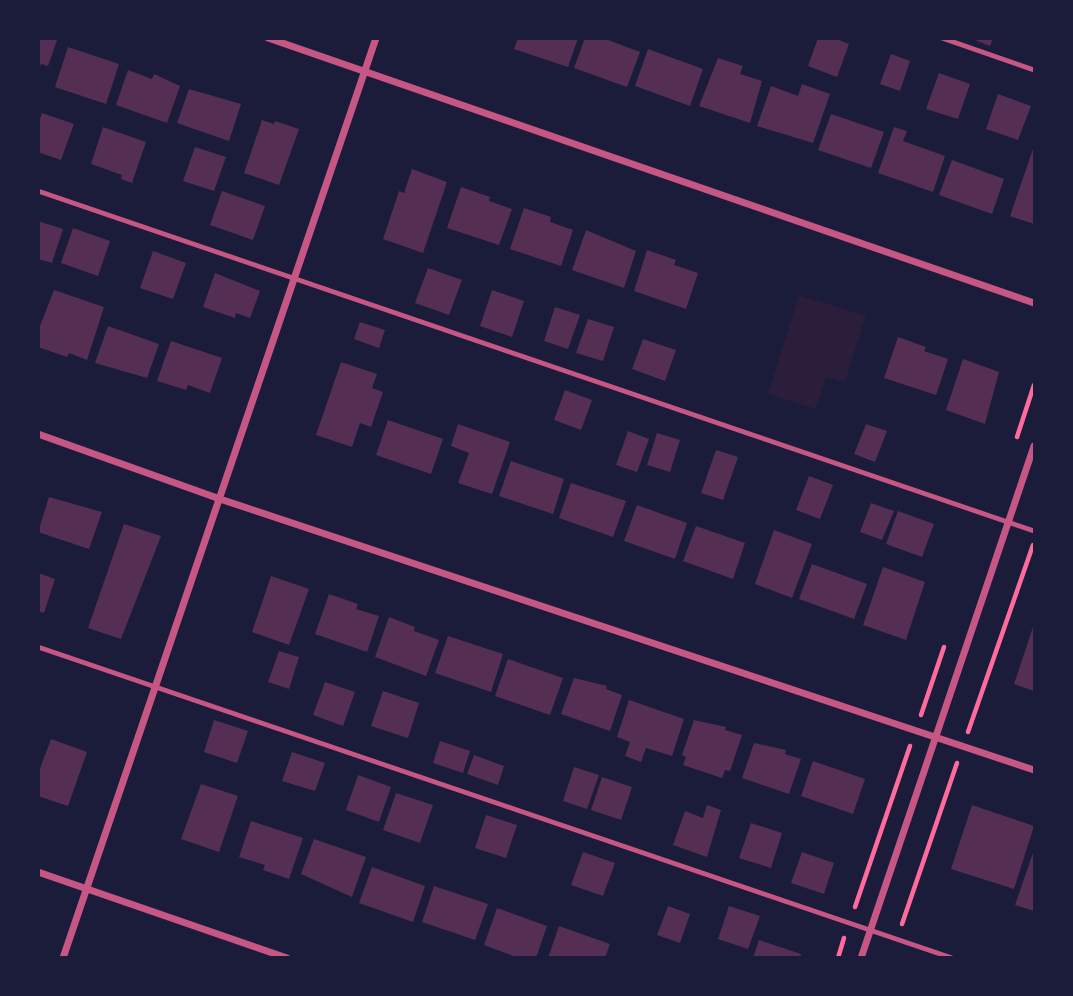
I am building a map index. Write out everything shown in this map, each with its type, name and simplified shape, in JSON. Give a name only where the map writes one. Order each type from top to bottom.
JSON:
[{"type":"street","points":[[268,38],[1034,303]]},
{"type":"street","points":[[63,957],[376,38]]},
{"type":"street","points":[[38,434],[220,499],[916,728],[1034,770]]},
{"type":"street","points":[[861,957],[1034,446]]},
{"type":"street","points":[[38,872],[287,957]]},
{"type":"lane","points":[[942,38],[1034,70]]},
{"type":"lane","points":[[38,191],[1034,531]]},
{"type":"lane","points":[[38,647],[952,957]]},
{"type":"path","points":[[1012,450],[1034,385]]},
{"type":"path","points":[[838,957],[946,641]]},
{"type":"shaded area","points":[[799,295],[866,316],[845,382],[826,377],[816,409],[768,394]]},
{"type":"building","points":[[38,38],[57,40],[48,66],[41,64],[39,71]]},
{"type":"building","points":[[518,38],[578,38],[568,67],[514,49]]},
{"type":"building","points":[[585,38],[603,38],[640,52],[627,87],[574,68]]},
{"type":"building","points":[[818,38],[834,38],[849,44],[837,77],[808,66]]},
{"type":"building","points":[[970,38],[993,38],[990,46]]},
{"type":"building","points":[[68,47],[119,64],[106,104],[55,87]]},
{"type":"building","points":[[648,49],[703,69],[690,106],[635,86]]},
{"type":"building","points":[[891,54],[910,61],[900,91],[880,84]]},
{"type":"building","points":[[718,58],[743,66],[740,74],[762,81],[750,123],[699,106]]},
{"type":"building","points":[[128,70],[152,79],[154,74],[180,86],[167,123],[116,105]]},
{"type":"building","points":[[939,73],[970,84],[958,119],[926,109]]},
{"type":"building","points":[[802,84],[830,94],[813,143],[757,126],[771,86],[798,96]]},
{"type":"building","points":[[189,89],[241,104],[229,141],[177,123]]},
{"type":"building","points":[[998,94],[1031,106],[1018,140],[986,129]]},
{"type":"building","points":[[42,113],[74,124],[61,160],[38,152],[38,124]]},
{"type":"building","points":[[831,114],[884,132],[871,168],[818,150]]},
{"type":"building","points":[[262,120],[274,124],[275,121],[299,129],[279,185],[244,173]]},
{"type":"building","points":[[103,127],[146,142],[132,183],[121,179],[122,175],[91,164]]},
{"type":"building","points":[[894,127],[907,131],[903,141],[945,156],[933,192],[878,173]]},
{"type":"building","points":[[1034,146],[1034,224],[1010,216]]},
{"type":"building","points":[[195,147],[226,157],[214,191],[183,181]]},
{"type":"building","points":[[952,160],[1004,179],[992,214],[939,195]]},
{"type":"building","points":[[412,169],[447,182],[423,253],[383,239],[399,191],[404,193]]},
{"type":"building","points":[[461,187],[490,197],[489,201],[512,209],[499,245],[447,228]]},
{"type":"building","points":[[222,191],[265,206],[253,240],[210,225]]},
{"type":"building","points":[[524,208],[551,217],[550,222],[573,230],[561,266],[510,249]]},
{"type":"building","points":[[38,221],[63,229],[52,263],[38,259]]},
{"type":"building","points":[[73,228],[110,241],[98,276],[61,263]]},
{"type":"building","points":[[586,230],[636,251],[624,288],[572,270]]},
{"type":"building","points":[[647,250],[676,260],[674,265],[698,273],[686,309],[634,291]]},
{"type":"building","points":[[153,251],[186,263],[173,299],[140,288]]},
{"type":"building","points":[[428,268],[462,280],[449,315],[415,303]]},
{"type":"building","points":[[215,273],[260,291],[250,318],[236,313],[235,318],[203,307]]},
{"type":"building","points":[[54,290],[104,307],[87,360],[69,353],[67,357],[38,347],[38,331]]},
{"type":"building","points":[[492,290],[524,301],[512,337],[480,326]]},
{"type":"building","points":[[555,307],[580,315],[568,349],[544,341]]},
{"type":"building","points":[[588,319],[614,327],[603,361],[576,353]]},
{"type":"building","points":[[360,322],[385,330],[379,348],[354,339]]},
{"type":"building","points":[[108,326],[159,344],[147,378],[95,363]]},
{"type":"building","points":[[898,337],[926,347],[924,351],[948,359],[936,395],[884,378]]},
{"type":"building","points":[[643,339],[676,350],[665,381],[632,369]]},
{"type":"building","points":[[171,341],[222,358],[210,393],[188,385],[186,390],[157,381]]},
{"type":"building","points":[[963,359],[999,372],[985,424],[946,410]]},
{"type":"building","points":[[341,362],[377,374],[372,388],[383,392],[371,427],[360,423],[352,447],[316,435]]},
{"type":"building","points":[[565,390],[592,400],[581,430],[554,420]]},
{"type":"building","points":[[388,420],[443,439],[431,474],[376,455]]},
{"type":"building","points":[[458,424],[510,442],[492,494],[458,483],[469,453],[451,446]]},
{"type":"building","points":[[866,424],[887,431],[875,462],[854,454]]},
{"type":"building","points":[[628,431],[649,439],[637,472],[616,465]]},
{"type":"building","points":[[657,433],[680,440],[670,472],[647,465]]},
{"type":"building","points":[[716,450],[738,457],[723,500],[701,493]]},
{"type":"building","points":[[511,461],[564,479],[553,514],[499,496]]},
{"type":"building","points":[[809,476],[833,485],[820,519],[796,510]]},
{"type":"building","points":[[571,483],[626,501],[613,537],[559,518]]},
{"type":"building","points":[[49,497],[102,512],[89,549],[38,532]]},
{"type":"building","points":[[871,503],[894,511],[882,540],[860,532]]},
{"type":"building","points":[[637,505],[687,523],[675,559],[624,541]]},
{"type":"building","points":[[898,511],[934,524],[922,557],[886,544]]},
{"type":"building","points":[[124,524],[161,536],[121,639],[88,628]]},
{"type":"building","points":[[696,526],[745,543],[733,579],[683,561]]},
{"type":"building","points":[[774,530],[812,544],[792,598],[755,584]]},
{"type":"building","points":[[812,564],[867,584],[854,619],[799,599]]},
{"type":"building","points":[[883,567],[925,582],[906,640],[863,625]]},
{"type":"building","points":[[38,573],[55,579],[44,613],[38,611]]},
{"type":"building","points":[[271,576],[309,589],[289,645],[252,632]]},
{"type":"building","points":[[329,594],[358,604],[356,609],[379,616],[367,652],[315,634]]},
{"type":"building","points":[[389,617],[415,627],[414,631],[439,640],[426,676],[375,657]]},
{"type":"building","points":[[1034,624],[1034,691],[1014,684]]},
{"type":"building","points":[[448,636],[503,654],[491,692],[435,673]]},
{"type":"building","points":[[279,651],[299,657],[289,689],[268,682]]},
{"type":"building","points":[[508,659],[563,678],[550,715],[495,696]]},
{"type":"building","points":[[574,678],[607,686],[606,689],[622,695],[610,731],[561,714]]},
{"type":"building","points":[[325,682],[355,692],[343,726],[313,715]]},
{"type":"building","points":[[383,691],[419,703],[408,738],[371,726]]},
{"type":"building","points":[[629,700],[684,719],[672,756],[646,748],[641,762],[625,756],[630,742],[617,737]]},
{"type":"building","points":[[214,720],[248,731],[237,763],[204,752]]},
{"type":"building","points":[[694,720],[726,727],[725,730],[742,735],[730,771],[725,770],[722,778],[683,765],[686,757],[682,755]]},
{"type":"building","points":[[51,739],[87,752],[68,806],[38,796],[38,774]]},
{"type":"building","points":[[440,741],[470,751],[463,773],[433,763]]},
{"type":"building","points":[[754,743],[786,750],[785,754],[801,759],[789,794],[742,778]]},
{"type":"building","points":[[292,752],[325,763],[315,791],[282,781]]},
{"type":"building","points":[[474,755],[504,766],[498,785],[467,774]]},
{"type":"building","points":[[813,761],[865,779],[853,814],[801,796]]},
{"type":"building","points":[[574,767],[599,775],[587,809],[563,801]]},
{"type":"building","points":[[358,775],[391,787],[379,822],[346,810]]},
{"type":"building","points":[[602,777],[632,787],[621,820],[591,810]]},
{"type":"building","points":[[201,784],[238,796],[219,852],[181,839]]},
{"type":"building","points":[[396,793],[433,805],[420,843],[383,830]]},
{"type":"building","points":[[707,805],[721,810],[707,857],[673,845],[685,811],[703,818]]},
{"type":"building","points":[[972,805],[1034,826],[1014,889],[951,869]]},
{"type":"building","points":[[486,815],[517,825],[506,858],[475,848]]},
{"type":"building","points":[[251,821],[303,838],[289,879],[263,870],[265,865],[239,857]]},
{"type":"building","points":[[751,823],[782,833],[771,868],[739,858]]},
{"type":"building","points":[[314,839],[366,857],[352,897],[301,874]]},
{"type":"building","points":[[1034,850],[1034,911],[1015,905]]},
{"type":"building","points":[[583,852],[615,863],[603,896],[571,885]]},
{"type":"building","points":[[802,852],[834,863],[824,894],[791,883]]},
{"type":"building","points":[[372,867],[425,886],[413,922],[359,903]]},
{"type":"building","points":[[434,886],[488,904],[475,940],[422,922]]},
{"type":"building","points":[[668,906],[690,914],[680,943],[657,935]]},
{"type":"building","points":[[729,906],[760,916],[748,949],[718,939]]},
{"type":"building","points":[[497,908],[547,926],[536,958],[519,958],[484,945]]},
{"type":"building","points":[[559,926],[610,944],[605,958],[548,958]]},
{"type":"building","points":[[759,940],[801,954],[800,958],[753,958]]}]
